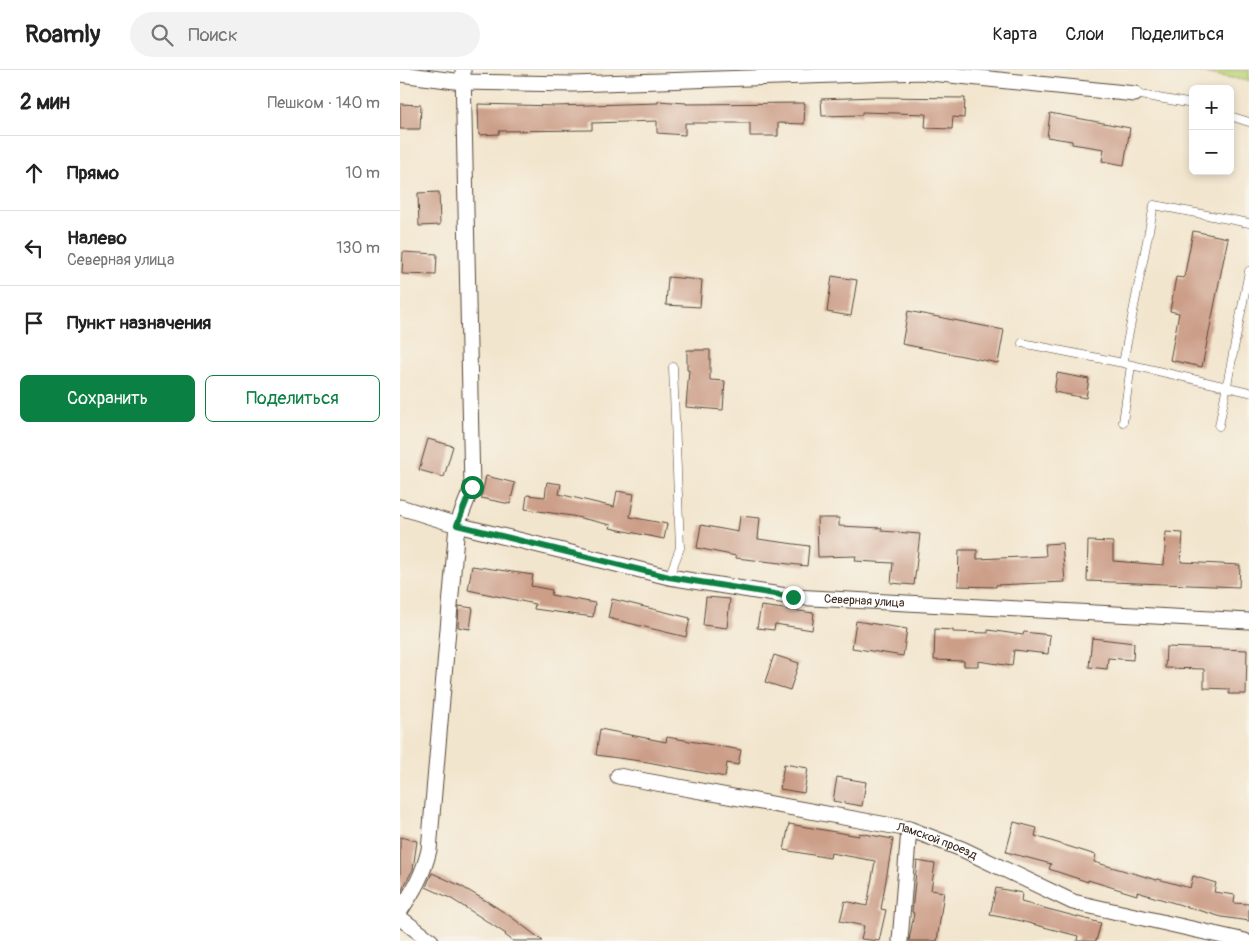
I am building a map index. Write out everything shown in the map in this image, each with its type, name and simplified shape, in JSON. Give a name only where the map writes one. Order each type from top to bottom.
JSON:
[{"type":"street","points":[[400,74],[463,76],[572,84],[921,71],[1135,94]]},
{"type":"street","points":[[400,911],[418,884],[425,868],[429,850],[457,525],[472,487],[463,76]]},
{"type":"street","name":"Северная улица","points":[[400,507],[457,525],[669,577],[793,597],[1249,621]]},
{"type":"street","name":"Ламской проезд","points":[[618,776],[909,829],[962,850],[1073,902],[1245,941]]},
{"type":"street","points":[[900,941],[909,829]]},
{"type":"street","points":[[400,918],[431,941]]},
{"type":"lane","points":[[1135,94],[1189,103]]},
{"type":"lane","points":[[1234,117],[1249,122]]},
{"type":"lane","points":[[1122,422],[1127,364],[1154,205],[1249,223]]},
{"type":"lane","points":[[1219,426],[1249,271]]},
{"type":"lane","points":[[1022,342],[1249,392]]},
{"type":"lane","points":[[669,577],[680,548],[673,367]]},
{"type":"green space","points":[[1188,70],[1249,70],[1249,81]]},
{"type":"building","points":[[875,97],[965,98],[964,118],[953,117],[952,129],[925,128],[926,114],[862,112],[862,115],[822,116],[821,99]]},
{"type":"building","points":[[658,101],[686,104],[805,103],[804,124],[778,123],[778,136],[750,136],[750,123],[685,123],[685,135],[657,133],[657,121],[592,123],[592,130],[499,131],[499,134],[479,135],[478,104],[555,106],[658,103]]},
{"type":"building","points":[[400,104],[421,105],[420,129],[400,129]]},
{"type":"building","points":[[1050,113],[1130,128],[1124,165],[1102,161],[1104,149],[1072,144],[1072,141],[1047,137]]},
{"type":"building","points":[[439,192],[440,225],[419,226],[418,193]]},
{"type":"building","points":[[1193,231],[1228,238],[1202,367],[1170,360],[1179,313],[1170,311],[1176,277],[1184,278]]},
{"type":"building","points":[[403,252],[437,254],[436,275],[402,274]]},
{"type":"building","points":[[832,276],[857,280],[851,316],[827,312]]},
{"type":"building","points":[[668,277],[702,280],[700,307],[666,305]]},
{"type":"building","points":[[908,311],[1004,330],[998,363],[902,344]]},
{"type":"building","points":[[687,350],[710,350],[710,380],[725,381],[723,410],[686,407],[689,370],[687,370]]},
{"type":"building","points":[[1057,373],[1089,379],[1086,398],[1054,392]]},
{"type":"building","points":[[428,439],[453,446],[444,477],[419,470]]},
{"type":"building","points":[[486,476],[515,483],[510,504],[481,498]]},
{"type":"building","points":[[547,482],[561,484],[559,494],[614,507],[617,491],[634,494],[630,517],[667,524],[664,539],[610,528],[611,525],[572,516],[525,509],[527,495],[545,497]]},
{"type":"building","points":[[740,516],[760,518],[758,539],[809,546],[807,566],[736,558],[736,556],[697,548],[701,525],[738,532]]},
{"type":"building","points":[[817,518],[839,518],[839,526],[882,528],[882,531],[920,534],[914,585],[891,583],[893,563],[855,561],[856,556],[818,557]]},
{"type":"building","points":[[1166,532],[1183,533],[1181,562],[1240,565],[1239,587],[1087,581],[1088,541],[1113,542],[1113,561],[1164,565]]},
{"type":"building","points":[[1062,543],[1065,582],[996,585],[996,587],[958,586],[959,550],[977,550],[977,559],[1046,556],[1045,544]]},
{"type":"building","points":[[472,566],[533,575],[531,586],[552,590],[551,595],[595,603],[593,617],[534,609],[535,604],[468,590]]},
{"type":"building","points":[[706,597],[730,599],[727,628],[703,625]]},
{"type":"building","points":[[612,599],[690,618],[686,637],[608,618]]},
{"type":"building","points":[[459,606],[473,608],[470,629],[458,627]]},
{"type":"building","points":[[761,606],[814,613],[812,630],[775,624],[774,630],[757,628]]},
{"type":"building","points":[[856,621],[907,629],[903,656],[852,648]]},
{"type":"building","points":[[935,629],[953,630],[953,632],[988,633],[988,630],[1023,635],[1024,632],[1050,635],[1048,654],[1014,650],[1012,666],[978,661],[978,666],[964,666],[964,661],[934,660]]},
{"type":"building","points":[[1092,638],[1134,643],[1133,660],[1108,658],[1107,669],[1089,667]]},
{"type":"building","points":[[1166,647],[1247,650],[1246,694],[1229,694],[1229,689],[1204,688],[1204,669],[1165,668]]},
{"type":"building","points":[[774,655],[799,663],[790,690],[765,682]]},
{"type":"building","points":[[600,729],[666,742],[667,737],[741,750],[738,765],[727,763],[725,777],[648,762],[596,755]]},
{"type":"building","points":[[784,764],[808,768],[804,793],[780,789]]},
{"type":"building","points":[[837,777],[866,782],[862,806],[833,801]]},
{"type":"building","points":[[1014,822],[1037,828],[1035,836],[1096,855],[1094,862],[1190,888],[1193,876],[1216,883],[1214,892],[1235,895],[1234,903],[1249,904],[1249,921],[1222,917],[1137,892],[1137,895],[1088,880],[1088,882],[1049,869],[1051,864],[1006,852]]},
{"type":"building","points":[[789,824],[859,836],[859,833],[893,839],[881,909],[886,910],[879,941],[861,939],[864,926],[840,921],[845,901],[867,906],[875,861],[831,853],[830,858],[784,850]]},
{"type":"building","points":[[400,837],[417,841],[413,869],[400,894]]},
{"type":"building","points":[[917,861],[935,864],[931,890],[944,892],[937,941],[909,941],[914,913],[912,912]]},
{"type":"building","points":[[432,873],[459,885],[488,902],[543,941],[513,941],[506,934],[450,898],[426,887]]},
{"type":"building","points":[[996,888],[1022,893],[1021,902],[1101,923],[1096,941],[1077,941],[1078,936],[990,915]]},
{"type":"route","points":[[472,487],[457,525],[669,577],[793,597]]}]
